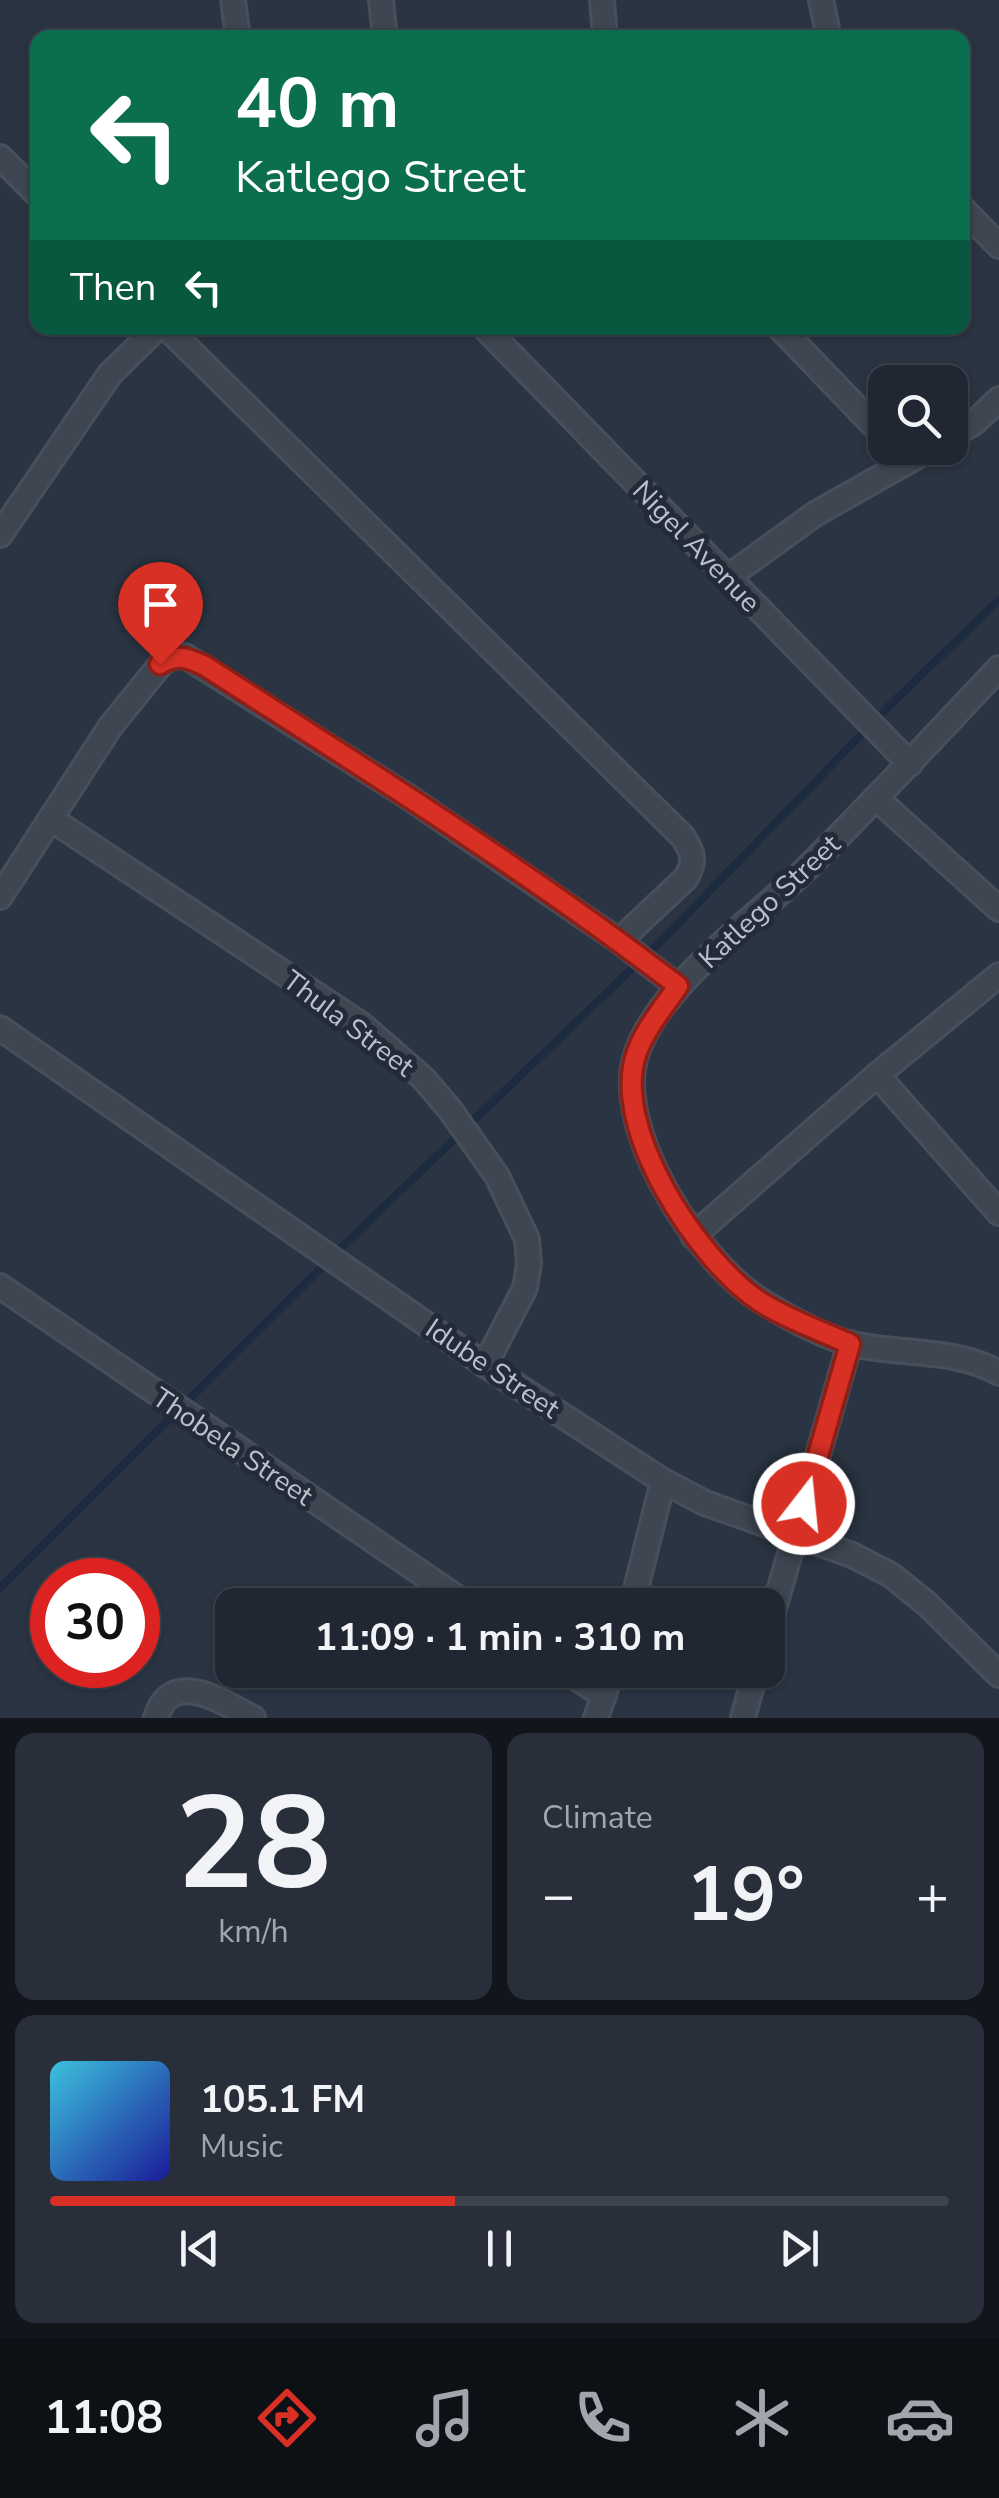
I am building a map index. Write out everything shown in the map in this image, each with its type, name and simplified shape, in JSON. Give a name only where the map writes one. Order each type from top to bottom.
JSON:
[{"type":"street","points":[[233,0],[237,30]]},
{"type":"street","points":[[381,0],[384,30]]},
{"type":"street","points":[[602,0],[604,30]]},
{"type":"street","points":[[820,0],[827,30]]},
{"type":"street","points":[[0,157],[30,187]]},
{"type":"street","points":[[970,216],[999,246]]},
{"type":"street","points":[[0,535],[110,374],[149,335]]},
{"type":"street","points":[[175,335],[683,836],[694,854],[686,878],[619,941]]},
{"type":"street","name":"Nigel Avenue","points":[[491,335],[910,764]]},
{"type":"street","points":[[787,335],[868,419]]},
{"type":"street","points":[[968,426],[999,399]]},
{"type":"street","points":[[728,577],[887,465]]},
{"type":"street","points":[[0,897],[110,727],[160,664],[171,657],[185,656],[407,796],[678,986]]},
{"type":"street","name":"Katlego Street","points":[[999,668],[876,798],[771,902],[678,986],[637,1051],[631,1080],[647,1149],[663,1190],[693,1236],[758,1300],[850,1344],[972,1361],[999,1373]]},
{"type":"street","points":[[876,798],[999,909]]},
{"type":"street","name":"Thula Street","points":[[51,818],[362,1026],[424,1079],[451,1112],[497,1176],[527,1239],[529,1264],[525,1288],[485,1364]]},
{"type":"street","points":[[693,1236],[877,1075],[999,976]]},
{"type":"street","name":"Idube Street","points":[[0,1028],[485,1364],[663,1481],[706,1503],[852,1555],[891,1576],[927,1604],[999,1675]]},
{"type":"street","points":[[877,1075],[999,1213]]},
{"type":"street","name":"Thobela Street","points":[[0,1286],[443,1588]]},
{"type":"street","points":[[780,1588],[850,1344]]},
{"type":"street","points":[[636,1588],[663,1481]]},
{"type":"street","points":[[582,1688],[600,1707]]},
{"type":"street","points":[[743,1718],[751,1688]]},
{"type":"street","points":[[156,1718],[167,1700],[189,1690],[202,1692],[253,1718]]},
{"type":"waterway","points":[[0,1588],[347,1242],[665,937],[887,708],[999,600]]},
{"type":"route","points":[[160,664],[171,657],[185,656],[205,666],[407,796],[678,986],[637,1051],[631,1080],[647,1149],[663,1190],[693,1236],[758,1300],[850,1344],[804,1504]]}]
